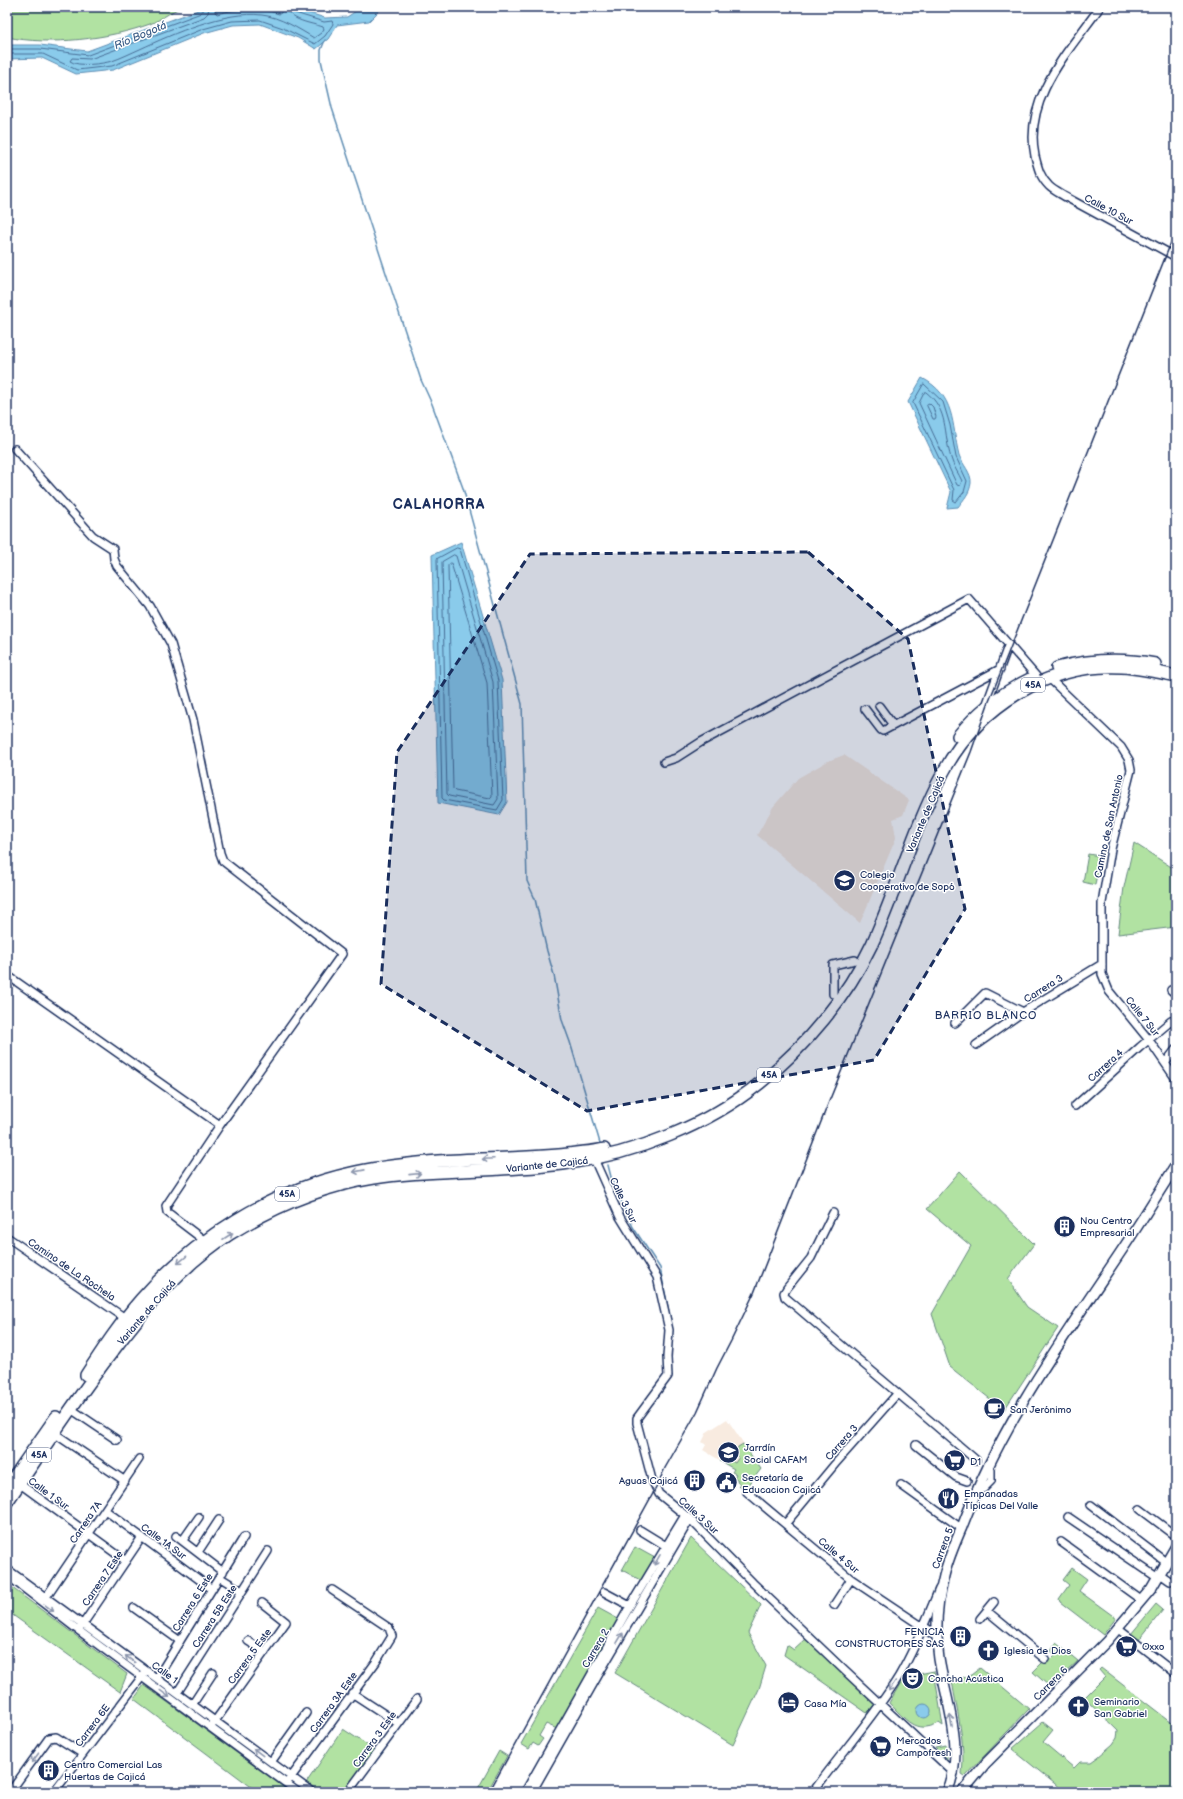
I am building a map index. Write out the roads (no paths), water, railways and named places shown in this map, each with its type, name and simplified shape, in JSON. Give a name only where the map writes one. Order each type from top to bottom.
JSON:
[{"type":"highway","name":"Variante de Cajicá","points":[[7,1502],[54,1433],[133,1324],[177,1276],[227,1236],[279,1208],[331,1188],[374,1178],[428,1173],[549,1166],[597,1156],[676,1125],[733,1094],[776,1060],[807,1028],[834,994],[865,941],[932,778],[951,746],[968,723],[1003,693],[1036,676],[1073,663],[1118,659],[1137,661],[1176,669]]},
{"type":"highway","name":"Variante de Cajicá","points":[[620,1148],[653,1142],[678,1132],[708,1117],[738,1099],[785,1061],[817,1027],[854,976],[872,944],[935,789],[956,751],[983,719],[996,707],[1031,685],[1065,673],[1088,669],[1111,667],[1152,671],[1176,676]]},
{"type":"highway","name":"Variante de Cajicá","points":[[7,1486],[125,1318],[170,1270],[206,1241],[241,1217],[275,1200],[317,1183],[350,1173],[403,1164],[550,1156],[597,1156]]},
{"type":"main road","name":"Carrera 5","points":[[944,1576],[961,1528],[988,1465],[1048,1360],[1126,1245],[1176,1165]]},
{"type":"main road","name":"Carrera 6","points":[[965,1789],[986,1763],[1070,1680],[1117,1628],[1159,1576],[1176,1546]]},
{"type":"main road","points":[[944,1576],[937,1636],[939,1657],[955,1744],[953,1776],[954,1785],[957,1787],[964,1787],[965,1789]]},
{"type":"main road","points":[[923,1627],[937,1636]]},
{"type":"main road","points":[[947,1792],[953,1776]]},
{"type":"street","name":"Calle 10 Sur","points":[[1100,7],[1055,71],[1041,96],[1033,123],[1033,145],[1038,172],[1050,186],[1064,196],[1176,257]]},
{"type":"street","points":[[15,449],[93,536],[113,549],[114,559],[117,566],[150,606],[171,644],[193,720],[220,853],[223,861],[342,954],[220,1125],[166,1206],[167,1212],[206,1241]]},
{"type":"street","points":[[664,762],[676,758],[701,742],[969,599],[1008,646],[1036,676]]},
{"type":"street","points":[[986,707],[1008,646]]},
{"type":"street","points":[[865,709],[882,731],[1000,670]]},
{"type":"street","name":"Camino de San Antonio","points":[[1049,678],[1121,748],[1126,754],[1131,766],[1111,849],[1102,903],[1102,964]]},
{"type":"street","points":[[879,706],[893,725]]},
{"type":"street","points":[[834,994],[832,964],[855,960]]},
{"type":"street","name":"Carrera 3","points":[[976,1045],[1023,1012],[1102,964]]},
{"type":"street","name":"Calle 7 Sur","points":[[1102,964],[1102,974],[1109,991],[1166,1062],[1176,1079]]},
{"type":"street","points":[[7,975],[220,1125]]},
{"type":"street","points":[[955,1023],[985,993],[1023,1012]]},
{"type":"street","name":"Carrera 4","points":[[1075,1106],[1171,1021]]},
{"type":"street","points":[[1166,1062],[1176,1049]]},
{"type":"street","name":"Calle 3 Sur","points":[[597,1156],[620,1217],[657,1277],[669,1330],[667,1357],[668,1376],[639,1414],[637,1423],[652,1480],[659,1494],[688,1517],[953,1776]]},
{"type":"street","points":[[163,1194],[170,1198]]},
{"type":"street","points":[[833,1213],[812,1258],[787,1288],[784,1293],[785,1297],[976,1460]]},
{"type":"street","name":"Camino de La Rochela","points":[[7,1237],[125,1318]]},
{"type":"street","name":"Carrera 3","points":[[786,1523],[835,1464],[897,1394]]},
{"type":"street","points":[[71,1409],[117,1440]]},
{"type":"street","points":[[54,1433],[124,1481]]},
{"type":"street","points":[[916,1446],[956,1477],[967,1481]]},
{"type":"street","name":"Carrera 7A","points":[[46,1597],[139,1459]]},
{"type":"street","name":"Calle 1 Sur","points":[[20,1484],[126,1561]]},
{"type":"street","points":[[901,1485],[961,1528]]},
{"type":"street","name":"Calle 4 Sur","points":[[747,1492],[786,1523],[851,1579],[923,1627]]},
{"type":"street","points":[[1091,1505],[1167,1563]]},
{"type":"street","points":[[1140,1509],[1176,1536]]},
{"type":"street","name":"Calle 1A Sur","points":[[105,1510],[212,1588]]},
{"type":"street","points":[[183,1540],[199,1517]]},
{"type":"street","points":[[532,1792],[688,1517]]},
{"type":"street","name":"Carrera 2","points":[[525,1792],[630,1606],[666,1546],[688,1517]]},
{"type":"street","points":[[1068,1517],[1159,1576],[1170,1581]]},
{"type":"street","points":[[198,1552],[219,1520]]},
{"type":"street","points":[[640,1530],[666,1546]]},
{"type":"street","points":[[176,1536],[198,1552],[221,1574],[242,1591]]},
{"type":"street","name":"Carrera 6 Este","points":[[157,1678],[244,1536]]},
{"type":"street","name":"Carrera 7 Este","points":[[81,1627],[142,1537]]},
{"type":"street","points":[[1061,1542],[1141,1600]]},
{"type":"street","name":"Carrera 5B Este","points":[[177,1693],[268,1551]]},
{"type":"street","name":"Calle 1","points":[[7,1569],[46,1597],[81,1627]]},
{"type":"street","name":"Calle 1","points":[[7,1576],[81,1627],[146,1675],[210,1727],[298,1792]]},
{"type":"street","name":"Carrera 5","points":[[813,1792],[880,1704],[899,1675],[923,1627],[944,1576]]},
{"type":"street","points":[[834,1605],[851,1579]]},
{"type":"street","name":"Carrera 3A Este","points":[[286,1784],[376,1662],[392,1636],[391,1631],[332,1590]]},
{"type":"street","points":[[604,1592],[630,1606]]},
{"type":"street","points":[[980,1619],[994,1602]]},
{"type":"street","name":"Carrera 5 Este","points":[[210,1727],[286,1622],[262,1603]]},
{"type":"street","points":[[134,1608],[180,1641]]},
{"type":"street","points":[[987,1611],[1045,1659]]},
{"type":"street","points":[[1117,1628],[1176,1674]]},
{"type":"street","points":[[248,1641],[265,1652]]},
{"type":"street","points":[[192,1704],[213,1673]]},
{"type":"street","name":"Calle 1","points":[[146,1675],[157,1678],[312,1792]]},
{"type":"street","name":"Carrera 6E","points":[[56,1792],[83,1754],[146,1675]]},
{"type":"street","name":"Carrera 6E","points":[[56,1792],[146,1675]]},
{"type":"street","points":[[352,1693],[398,1723]]},
{"type":"street","name":"Carrera 3 Este","points":[[348,1792],[417,1699]]},
{"type":"street","points":[[271,1762],[306,1713]]},
{"type":"street","points":[[10,1792],[50,1738],[56,1737],[83,1754]]},
{"type":"water","name":"Río Bogotá","points":[[206,7],[290,7],[325,18],[347,17],[362,7],[383,7],[369,21],[337,25],[328,39],[316,49],[298,38],[260,24],[233,25],[204,33],[113,70],[76,74],[42,58],[7,59],[7,45],[40,45],[87,51]]},
{"type":"water","points":[[922,378],[933,385],[947,402],[953,421],[959,455],[971,479],[969,490],[958,507],[947,508],[951,492],[908,402]]},
{"type":"water","points":[[461,542],[502,680],[507,802],[499,815],[438,803],[432,555]]},
{"type":"water","points":[[924,1704],[929,1706],[931,1711],[929,1716],[924,1718],[919,1716],[917,1711],[919,1706]]},
{"type":"waterway","points":[[325,40],[321,50],[321,60],[332,108],[421,380],[432,404],[463,488],[522,704],[527,881],[535,899],[554,975],[562,1020],[600,1143]]},
{"type":"waterway","points":[[608,1165],[612,1181],[633,1227],[660,1268],[671,1322]]},
{"type":"railway","points":[[489,1792],[697,1412],[754,1293],[828,1104],[971,752],[988,704],[1176,230]]},
{"type":"place","name":"Colegio Cooperativo de Sopó","points":[[844,880]]},
{"type":"place","name":"Nou Centro Empresarial","points":[[1064,1226]]},
{"type":"place","name":"San Jerónimo","points":[[994,1409]]},
{"type":"place","name":"Jarrdín Social CAFAM","points":[[729,1453]]},
{"type":"place","name":"D1","points":[[954,1461]]},
{"type":"place","name":"Aguas Cajicá","points":[[694,1480]]},
{"type":"place","name":"Secretaría de Educacion Cajicá","points":[[726,1483]]},
{"type":"place","name":"Empanadas Típicas Del Valle","points":[[949,1499]]},
{"type":"place","name":"FENICIA CONSTRUCTORES SAS","points":[[960,1637]]},
{"type":"place","name":"Oxxo","points":[[1127,1646]]},
{"type":"place","name":"Iglesia de Dios","points":[[989,1650]]},
{"type":"place","name":"Concha Acústica","points":[[913,1678]]},
{"type":"place","name":"Casa Mía","points":[[788,1703]]},
{"type":"place","name":"Seminario San Gabriel","points":[[1078,1707]]},
{"type":"place","name":"Mercados Campofresh","points":[[881,1746]]},
{"type":"place","name":"Centro Comercial Las Huertas de Cajicá","points":[[48,1770]]},
{"type":"district","name":"CALAHORRA","points":[[439,504]]},
{"type":"district","name":"BARRIO BLANCO","points":[[986,1015]]}]
